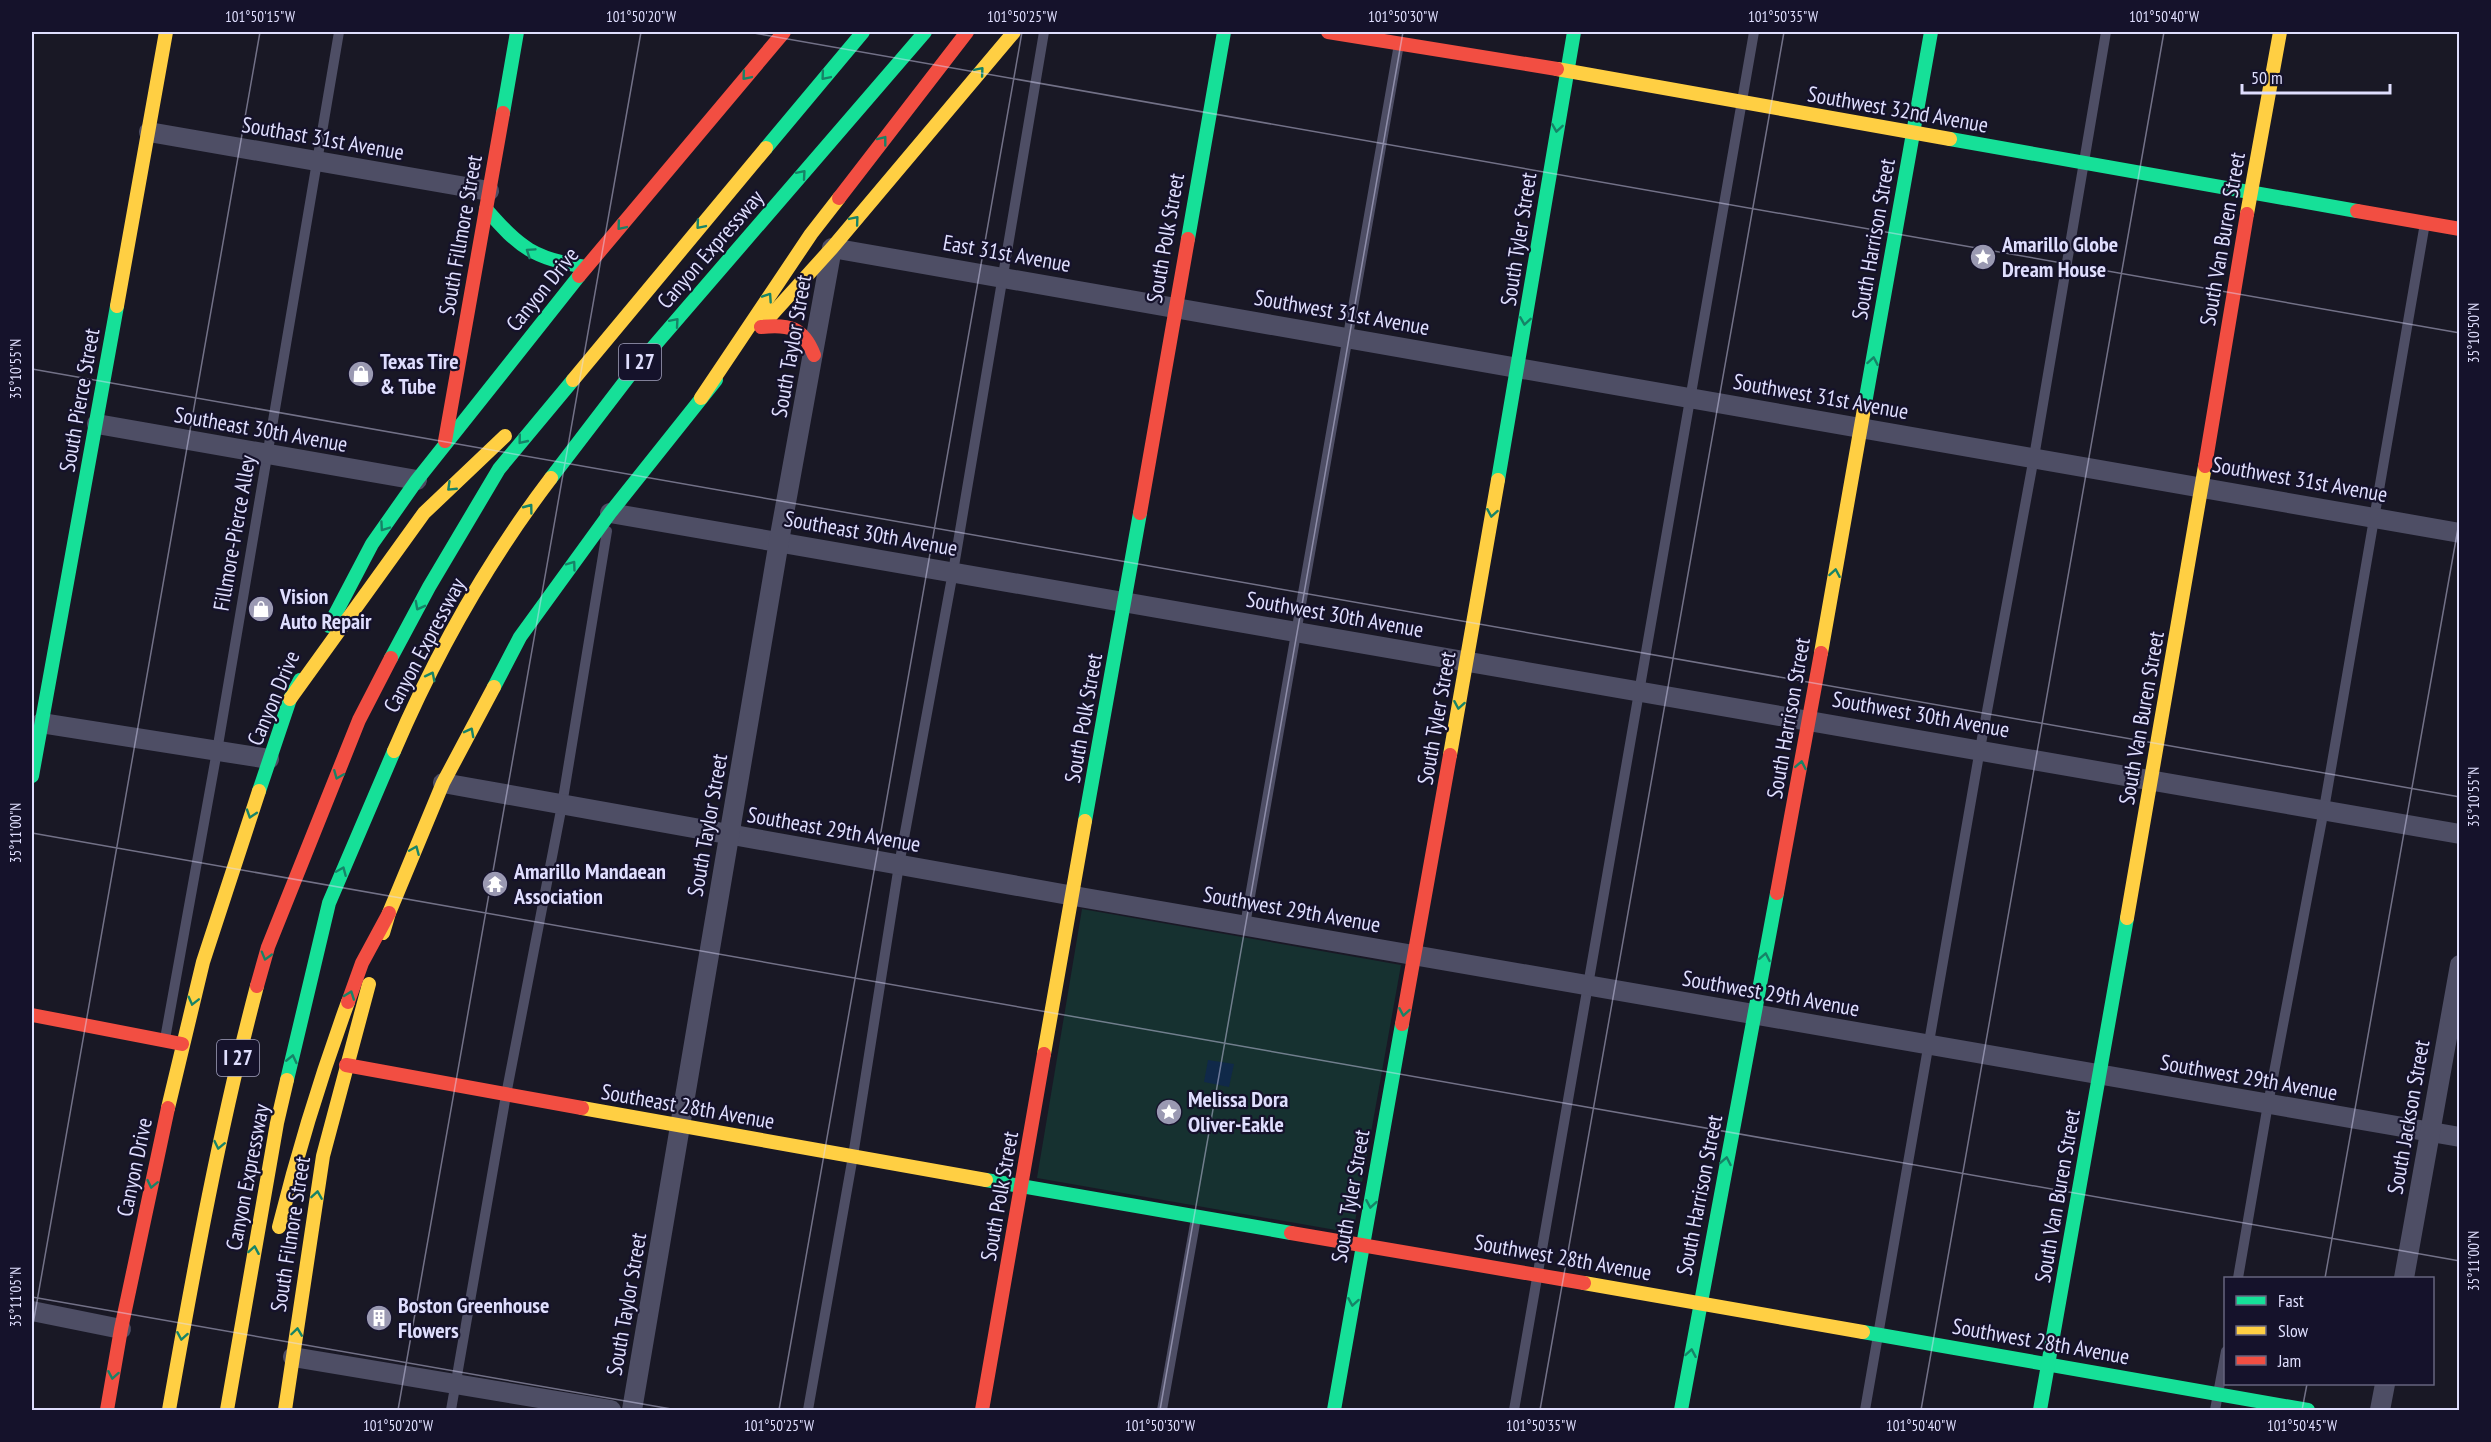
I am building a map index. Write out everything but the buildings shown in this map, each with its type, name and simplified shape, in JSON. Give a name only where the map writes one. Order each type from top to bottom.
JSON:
[{"type":"main road","name":"South Pierce Street","points":[[32,776],[166,32]]},
{"type":"main road","name":"South Fillmore Street","points":[[444,446],[517,32]]},
{"type":"main road","name":"Canyon Drive","points":[[107,1410],[121,1329],[182,1044],[203,962],[290,699],[372,544],[417,480],[586,267],[784,32]]},
{"type":"main road","points":[[840,58],[856,32]]},
{"type":"main road","name":"Canyon Expressway","points":[[169,1410],[201,1227],[238,1058],[268,947],[359,720],[429,587],[499,469],[863,32]]},
{"type":"main road","name":"Canyon Expressway","points":[[227,1410],[277,1123],[329,903],[400,737],[462,615],[517,523],[636,367],[925,32]]},
{"type":"main road","points":[[700,398],[810,234],[967,32]]},
{"type":"main road","points":[[275,1244],[293,1171],[329,1053],[362,963],[389,913],[443,783],[520,637],[610,513],[700,398],[760,327],[832,248],[1014,32]]},
{"type":"main road","name":"South Polk Street","points":[[982,1410],[1224,32]]},
{"type":"main road","name":"Southwest 32nd Avenue","points":[[1328,32],[1400,37],[1567,71],[2460,229]]},
{"type":"main road","name":"South Tyler Street","points":[[1334,1410],[1467,661],[1574,32]]},
{"type":"main road","name":"South Harrison Street","points":[[1681,1410],[1809,719],[1931,32]]},
{"type":"main road","name":"South Van Buren Street","points":[[2040,1410],[2152,779],[2280,32]]},
{"type":"main road","points":[[487,200],[511,237],[539,258],[586,267]]},
{"type":"main road","points":[[760,327],[789,326],[810,341],[814,355]]},
{"type":"main road","points":[[290,699],[424,513],[600,346]]},
{"type":"main road","points":[[346,1065],[389,913]]},
{"type":"main road","points":[[32,1015],[182,1044]]},
{"type":"main road","name":"Southeast 28th Avenue","points":[[346,1065],[681,1127],[1023,1185]]},
{"type":"main road","name":"South Filmore Street","points":[[285,1410],[323,1156],[346,1065]]},
{"type":"main road","name":"Southwest 28th Avenue","points":[[1023,1185],[2308,1410]]},
{"type":"main road","points":[[244,1308],[268,1263]]},
{"type":"street","name":"Southast 31st Avenue","points":[[149,132],[316,161],[487,200]]},
{"type":"street","name":"East 31st Avenue","points":[[832,248],[1174,307]]},
{"type":"street","name":"South Taylor Street","points":[[632,1410],[779,541],[832,248]]},
{"type":"street","name":"Southwest 31st Avenue","points":[[1174,307],[2460,532]]},
{"type":"street","name":"Southeast 30th Avenue","points":[[97,424],[417,480]]},
{"type":"street","name":"Southeast 30th Avenue","points":[[610,513],[1125,602]]},
{"type":"street","name":"Southwest 30th Avenue","points":[[1125,602],[1809,719],[2460,834]]},
{"type":"street","points":[[41,723],[269,759]]},
{"type":"street","name":"Southeast 29th Avenue","points":[[443,783],[1074,896]]},
{"type":"street","name":"Southwest 29th Avenue","points":[[1074,896],[2460,1137]]},
{"type":"street","name":"South Jackson Street","points":[[2404,1277],[2460,965]]},
{"type":"street","points":[[32,1311],[121,1329]]},
{"type":"street","points":[[293,1357],[611,1410]]},
{"type":"street","points":[[2380,1410],[2385,1385]]},
{"type":"lane","name":"Fillmore-Pierce Alley","points":[[165,1041],[218,751],[339,32]]},
{"type":"lane","points":[[808,1410],[899,865],[953,572],[1044,32]]},
{"type":"lane","points":[[1514,1410],[1754,32]]},
{"type":"lane","points":[[1865,1410],[1980,749],[2034,457],[2106,32]]},
{"type":"lane","points":[[1245,925],[1400,37]]},
{"type":"lane","points":[[2238,1277],[2268,1104],[2324,809],[2425,223]]},
{"type":"lane","points":[[451,1410],[506,1095],[562,805],[610,513]]},
{"type":"lane","points":[[1162,1410],[1196,1215]]},
{"type":"lane","points":[[2216,1410],[2224,1362]]},
{"type":"green space","points":[[1082,909],[1401,965],[1353,1233],[1037,1178]]},
{"type":"water","points":[[1208,1060],[1234,1064],[1229,1087],[1204,1082]]},
{"type":"traffic: fast","points":[[503,113],[517,32]]},
{"type":"traffic: fast","points":[[766,148],[863,32]]},
{"type":"traffic: fast","points":[[551,478],[636,367],[925,32]]},
{"type":"traffic: fast","points":[[1188,239],[1224,32]]},
{"type":"traffic: fast","points":[[1498,480],[1574,32]]},
{"type":"traffic: fast","points":[[1864,409],[1931,32]]},
{"type":"traffic: fast","points":[[1950,139],[2357,211]]},
{"type":"traffic: fast","points":[[486,209],[529,250],[553,260],[586,267]]},
{"type":"traffic: fast","points":[[329,626],[372,544],[417,480],[579,276]]},
{"type":"traffic: fast","points":[[32,776],[117,306]]},
{"type":"traffic: fast","points":[[391,658],[429,587],[499,469],[573,380]]},
{"type":"traffic: fast","points":[[494,687],[520,637],[610,513],[716,380]]},
{"type":"traffic: fast","points":[[1085,821],[1140,513]]},
{"type":"traffic: fast","points":[[259,791],[290,699],[300,680]]},
{"type":"traffic: fast","points":[[287,1080],[329,903],[394,751]]},
{"type":"traffic: fast","points":[[1681,1410],[1777,893]]},
{"type":"traffic: fast","points":[[2040,1410],[2127,918]]},
{"type":"traffic: fast","points":[[1334,1410],[1402,1024]]},
{"type":"traffic: fast","points":[[986,1180],[1291,1233]]},
{"type":"traffic: fast","points":[[1863,1332],[2308,1410]]},
{"type":"traffic: slow","points":[[117,306],[166,32]]},
{"type":"traffic: slow","points":[[765,322],[832,248],[1014,32]]},
{"type":"traffic: slow","points":[[2247,214],[2280,32]]},
{"type":"traffic: slow","points":[[1557,69],[1950,139]]},
{"type":"traffic: slow","points":[[573,380],[766,148]]},
{"type":"traffic: slow","points":[[701,398],[811,234],[839,198]]},
{"type":"traffic: slow","points":[[1821,653],[1864,409]]},
{"type":"traffic: slow","points":[[290,699],[424,513],[505,436]]},
{"type":"traffic: slow","points":[[2127,918],[2205,466]]},
{"type":"traffic: slow","points":[[394,751],[427,680],[464,610],[506,542],[551,478]]},
{"type":"traffic: slow","points":[[1450,755],[1498,480]]},
{"type":"traffic: slow","points":[[383,933],[389,913],[443,783],[494,687]]},
{"type":"traffic: slow","points":[[168,1108],[203,962],[259,791]]},
{"type":"traffic: slow","points":[[1044,1054],[1085,821]]},
{"type":"traffic: slow","points":[[285,1410],[323,1156],[369,984]]},
{"type":"traffic: slow","points":[[169,1410],[219,1144],[257,986]]},
{"type":"traffic: slow","points":[[279,1227],[310,1114],[348,1002]]},
{"type":"traffic: slow","points":[[227,1410],[277,1123],[287,1080]]},
{"type":"traffic: slow","points":[[582,1108],[986,1180]]},
{"type":"traffic: slow","points":[[1584,1283],[1863,1332]]},
{"type":"traffic: jam","points":[[579,276],[784,32]]},
{"type":"traffic: jam","points":[[839,198],[967,32]]},
{"type":"traffic: jam","points":[[1328,32],[1557,69]]},
{"type":"traffic: jam","points":[[445,441],[503,113]]},
{"type":"traffic: jam","points":[[2357,211],[2460,229]]},
{"type":"traffic: jam","points":[[2205,466],[2247,214]]},
{"type":"traffic: jam","points":[[1140,513],[1188,239]]},
{"type":"traffic: jam","points":[[761,327],[780,326],[794,329],[805,338],[814,355]]},
{"type":"traffic: jam","points":[[1777,893],[1821,653]]},
{"type":"traffic: jam","points":[[257,986],[268,947],[359,720],[391,658]]},
{"type":"traffic: jam","points":[[1402,1024],[1450,755]]},
{"type":"traffic: jam","points":[[348,1002],[362,963],[389,913]]},
{"type":"traffic: jam","points":[[32,1015],[182,1044]]},
{"type":"traffic: jam","points":[[982,1410],[1044,1054]]},
{"type":"traffic: jam","points":[[346,1065],[582,1108]]},
{"type":"traffic: jam","points":[[107,1410],[121,1329],[168,1108]]},
{"type":"traffic: jam","points":[[1291,1233],[1584,1283]]},
{"type":"place","name":"Amarillo Globe Dream House","points":[[1983,257]]},
{"type":"place","name":"Texas Tire & Tube","points":[[361,374]]},
{"type":"place","name":"Vision Auto Repair","points":[[261,609]]},
{"type":"place","name":"Amarillo Mandaean Association","points":[[495,884]]},
{"type":"place","name":"Melissa Dora Oliver-Eakle","points":[[1169,1112]]},
{"type":"place","name":"Boston Greenhouse Flowers","points":[[379,1318]]}]
